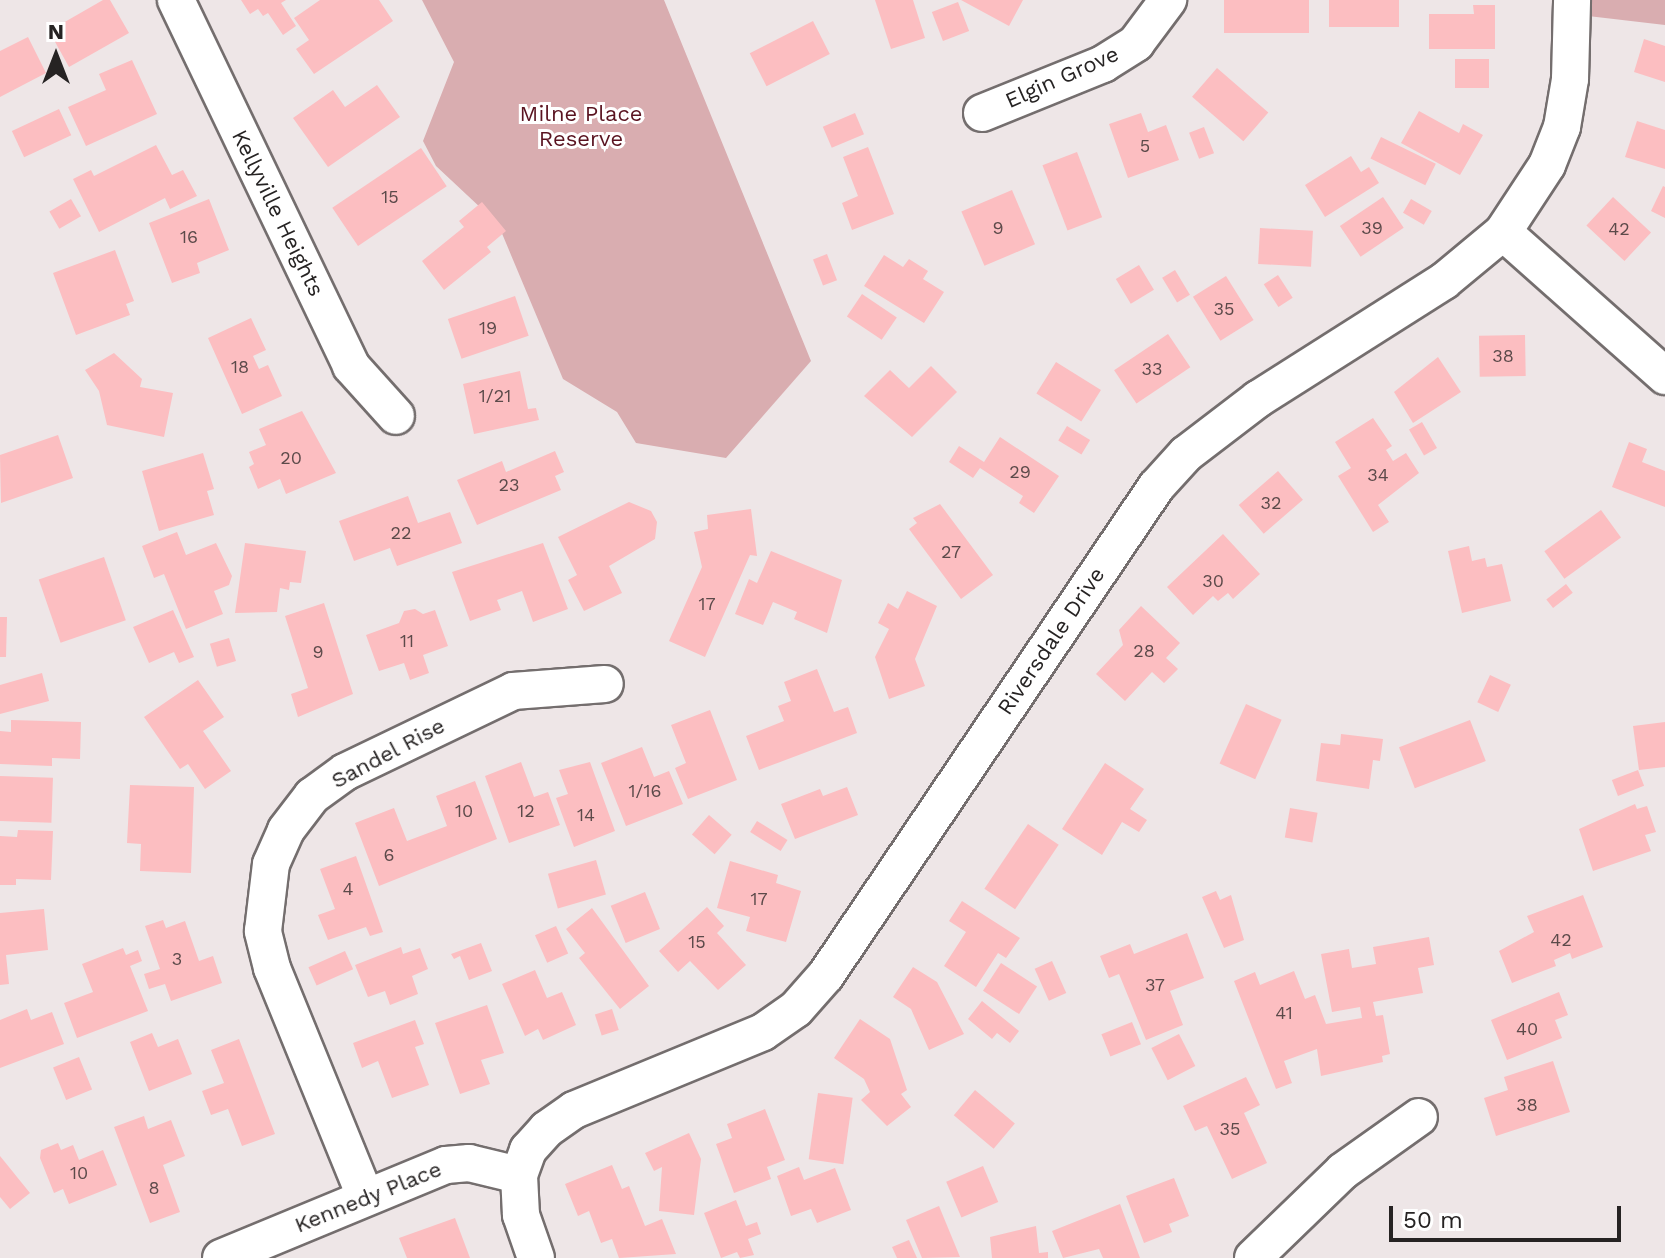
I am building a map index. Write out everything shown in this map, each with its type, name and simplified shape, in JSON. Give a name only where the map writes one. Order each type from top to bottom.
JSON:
[{"type":"street","name":"Kellyville Heights","points":[[176,0],[351,366],[396,416]]},
{"type":"street","name":"Elgin Grove","points":[[982,113],[1103,64],[1136,43],[1168,0]]},
{"type":"street","name":"Riversdale Drive","points":[[519,1175],[528,1150],[574,1110],[719,1052],[796,1009],[826,975],[1156,487],[1186,454],[1258,399],[1444,281],[1503,232],[1547,165],[1562,127],[1570,79],[1572,0]]},
{"type":"street","points":[[1503,232],[1665,376]]},
{"type":"street","name":"Sandel Rise","points":[[365,1196],[272,968],[263,931],[263,899],[286,830],[312,796],[345,772],[513,691],[605,684]]},
{"type":"street","points":[[1253,1258],[1343,1171],[1419,1117]]},
{"type":"street","name":"Kennedy Place","points":[[221,1258],[446,1165],[469,1163],[519,1175]]},
{"type":"street","points":[[519,1175],[521,1215],[536,1258]]},
{"type":"green space","name":"Milne Place Reserve","points":[[422,0],[664,0],[811,361],[726,458],[636,443],[617,412],[563,379],[498,224],[436,166],[423,141],[454,62]]},
{"type":"green space","points":[[1587,0],[1665,0],[1665,25],[1588,16]]},
{"type":"building","points":[[103,0],[110,0],[129,33],[69,67],[49,31]]},
{"type":"building","points":[[241,0],[286,0],[281,3],[296,26],[283,35],[268,13],[263,16],[258,9],[250,14]]},
{"type":"building","points":[[320,0],[379,0],[393,21],[314,74],[296,49],[309,40],[294,18]]},
{"type":"building","points":[[875,0],[913,0],[925,38],[891,49]]},
{"type":"building","points":[[961,0],[1023,0],[1009,26]]},
{"type":"building","points":[[1224,0],[1309,0],[1309,33],[1224,33]]},
{"type":"building","points":[[1329,0],[1399,0],[1399,27],[1329,27]]},
{"type":"building","points":[[958,2],[969,31],[943,41],[932,12]]},
{"type":"building","points":[[1473,5],[1495,5],[1495,49],[1429,49],[1429,14],[1474,14]]},
{"type":"building","points":[[813,21],[830,54],[767,86],[750,53]]},
{"type":"building","points":[[28,37],[46,73],[0,97],[0,51]]},
{"type":"building","points":[[1644,39],[1665,46],[1665,82],[1634,72]]},
{"type":"building","points":[[1455,59],[1489,59],[1489,88],[1455,88]]},
{"type":"building","points":[[132,60],[157,114],[86,146],[68,107],[106,90],[99,74]]},
{"type":"building","points":[[1217,68],[1268,113],[1243,141],[1192,97]]},
{"type":"building","points":[[377,85],[400,117],[328,167],[293,118],[333,90],[345,107]]},
{"type":"building","points":[[59,109],[71,135],[24,157],[12,131]]},
{"type":"building","points":[[1419,111],[1459,133],[1463,124],[1483,135],[1460,175],[1401,143]]},
{"type":"building","points":[[855,113],[864,134],[832,148],[823,127]]},
{"type":"building","points":[[1141,113],[1148,132],[1166,125],[1179,160],[1128,178],[1109,124]]},
{"type":"building","points":[[1637,121],[1665,130],[1665,169],[1625,157]]},
{"type":"building","points":[[1204,127],[1214,153],[1199,159],[1189,133]]},
{"type":"building","points":[[1381,137],[1436,164],[1425,185],[1370,159]]},
{"type":"building","points":[[156,145],[172,175],[183,170],[197,196],[170,209],[165,198],[99,232],[73,179],[91,170],[94,176]]},
{"type":"building","points":[[868,147],[894,214],[852,230],[842,203],[858,196],[843,157]]},
{"type":"building","points":[[421,148],[447,186],[358,246],[332,208]]},
{"type":"building","points":[[1077,152],[1102,217],[1068,231],[1042,165]]},
{"type":"building","points":[[1351,156],[1361,172],[1369,167],[1379,183],[1325,217],[1305,185]]},
{"type":"building","points":[[1665,187],[1665,218],[1651,211]]},
{"type":"building","points":[[1012,190],[1035,244],[984,266],[961,211]]},
{"type":"building","points":[[1383,197],[1404,228],[1361,257],[1340,226]]},
{"type":"building","points":[[1613,197],[1651,232],[1624,261],[1586,226]]},
{"type":"building","points":[[71,199],[81,216],[59,229],[49,212]]},
{"type":"building","points":[[209,199],[229,250],[197,263],[200,273],[172,283],[149,223]]},
{"type":"building","points":[[1411,199],[1432,211],[1424,225],[1403,213]]},
{"type":"building","points":[[482,202],[506,231],[487,247],[491,252],[444,290],[422,261],[464,227],[459,221]]},
{"type":"building","points":[[1260,228],[1313,231],[1311,267],[1258,264]]},
{"type":"building","points":[[115,250],[134,301],[126,304],[130,315],[76,335],[53,273]]},
{"type":"building","points":[[827,254],[837,280],[823,286],[813,259]]},
{"type":"building","points":[[884,255],[903,267],[909,259],[928,271],[923,279],[944,292],[924,323],[864,286]]},
{"type":"building","points":[[1139,265],[1154,290],[1131,304],[1116,279]]},
{"type":"building","points":[[1175,270],[1190,295],[1177,303],[1162,278]]},
{"type":"building","points":[[1278,275],[1293,298],[1278,307],[1264,284]]},
{"type":"building","points":[[1226,276],[1254,320],[1220,341],[1193,297]]},
{"type":"building","points":[[862,294],[897,317],[882,340],[847,316]]},
{"type":"building","points":[[515,296],[529,336],[462,359],[448,319]]},
{"type":"building","points":[[251,318],[266,350],[253,356],[259,369],[268,365],[282,396],[242,414],[208,338]]},
{"type":"building","points":[[1168,334],[1190,367],[1136,404],[1114,370]]},
{"type":"building","points":[[1525,335],[1526,376],[1480,377],[1479,336]]},
{"type":"building","points":[[114,353],[142,379],[140,387],[173,393],[164,437],[107,425],[99,391],[85,370]]},
{"type":"building","points":[[1438,357],[1461,392],[1413,423],[1394,392]]},
{"type":"building","points":[[1056,362],[1101,390],[1081,421],[1036,393]]},
{"type":"building","points":[[931,366],[957,392],[912,437],[864,396],[890,370],[909,388]]},
{"type":"building","points":[[520,371],[528,409],[536,408],[539,420],[474,434],[463,384]]},
{"type":"building","points":[[302,411],[336,473],[286,494],[280,479],[258,489],[249,467],[254,464],[249,452],[266,445],[259,429]]},
{"type":"building","points":[[1373,418],[1392,446],[1386,450],[1393,461],[1406,453],[1419,473],[1378,505],[1389,522],[1373,532],[1338,476],[1351,468],[1335,442]]},
{"type":"building","points":[[1422,422],[1437,448],[1424,455],[1409,430]]},
{"type":"building","points":[[1067,426],[1090,440],[1081,454],[1058,441]]},
{"type":"building","points":[[58,435],[73,478],[1,503],[0,455]]},
{"type":"building","points":[[1000,437],[1059,476],[1034,513],[1019,503],[1023,496],[980,468],[973,478],[949,462],[959,446],[984,462]]},
{"type":"building","points":[[1629,442],[1647,449],[1642,462],[1665,471],[1665,507],[1612,487]]},
{"type":"building","points":[[555,451],[564,472],[555,476],[561,490],[477,525],[457,480],[502,461],[506,472]]},
{"type":"building","points":[[203,453],[214,489],[207,491],[214,515],[159,531],[142,471]]},
{"type":"building","points":[[1278,471],[1303,500],[1264,534],[1239,505]]},
{"type":"building","points":[[408,496],[418,523],[450,512],[462,543],[397,566],[390,548],[354,561],[339,521]]},
{"type":"building","points":[[629,502],[651,511],[657,522],[655,539],[609,566],[622,593],[584,611],[568,580],[577,575],[558,537]]},
{"type":"building","points":[[940,504],[993,575],[961,599],[909,529],[917,523],[913,518]]},
{"type":"building","points":[[751,509],[757,556],[750,555],[705,657],[669,641],[702,567],[694,532],[708,529],[707,515]]},
{"type":"building","points":[[1601,510],[1621,538],[1564,579],[1544,551]]},
{"type":"building","points":[[177,532],[186,555],[216,543],[232,576],[229,585],[214,591],[223,614],[186,629],[164,574],[154,578],[142,546]]},
{"type":"building","points":[[1223,534],[1260,574],[1233,599],[1228,593],[1218,601],[1213,596],[1193,615],[1167,587]]},
{"type":"building","points":[[245,543],[306,551],[301,583],[290,582],[289,590],[280,588],[277,612],[235,613]]},
{"type":"building","points":[[543,543],[568,609],[533,622],[522,591],[497,600],[501,610],[470,621],[452,572]]},
{"type":"building","points":[[1469,546],[1472,561],[1485,558],[1487,567],[1502,564],[1511,601],[1462,613],[1448,551]]},
{"type":"building","points":[[771,551],[842,580],[827,633],[794,619],[797,612],[773,602],[763,625],[735,614],[749,579],[757,583]]},
{"type":"building","points":[[104,557],[126,620],[61,643],[39,579]]},
{"type":"building","points":[[1566,584],[1573,593],[1553,608],[1546,599]]},
{"type":"building","points":[[907,591],[937,606],[915,659],[925,686],[889,699],[875,657],[889,629],[878,623],[888,603],[898,609]]},
{"type":"building","points":[[324,603],[353,694],[298,717],[291,694],[308,688],[285,616]]},
{"type":"building","points":[[1141,606],[1180,643],[1166,658],[1178,669],[1164,683],[1152,672],[1125,701],[1096,674],[1123,645],[1119,630]]},
{"type":"building","points":[[415,609],[423,614],[435,610],[448,646],[423,655],[429,673],[410,680],[404,663],[379,671],[366,635],[399,623],[404,611]]},
{"type":"building","points":[[173,610],[194,657],[179,663],[174,652],[149,663],[133,627]]},
{"type":"building","points":[[0,617],[7,617],[6,657],[0,657]]},
{"type":"building","points":[[229,638],[236,661],[217,667],[210,644]]},
{"type":"building","points":[[817,669],[834,712],[848,707],[857,733],[759,770],[746,736],[784,721],[778,706],[791,701],[784,682]]},
{"type":"building","points":[[42,673],[49,701],[0,714],[0,685]]},
{"type":"building","points":[[1490,675],[1511,685],[1498,712],[1477,702]]},
{"type":"building","points":[[198,680],[224,717],[203,731],[231,771],[205,789],[188,764],[180,769],[144,717]]},
{"type":"building","points":[[1246,704],[1282,720],[1255,779],[1220,763]]},
{"type":"building","points":[[710,710],[737,780],[688,799],[675,768],[686,763],[671,725]]},
{"type":"building","points":[[11,720],[81,722],[80,759],[52,758],[52,766],[0,764],[0,731],[11,732]]},
{"type":"building","points":[[1470,720],[1486,761],[1415,788],[1399,747]]},
{"type":"building","points":[[1665,722],[1665,767],[1639,770],[1633,726]]},
{"type":"building","points":[[1341,734],[1383,739],[1380,761],[1373,760],[1369,789],[1316,781],[1321,743],[1340,745]]},
{"type":"building","points":[[642,747],[654,777],[669,771],[683,804],[626,826],[601,763]]},
{"type":"building","points":[[521,762],[534,797],[548,792],[560,825],[509,843],[485,776]]},
{"type":"building","points":[[590,762],[615,831],[574,847],[556,798],[568,794],[559,770]]},
{"type":"building","points":[[1105,763],[1144,789],[1130,809],[1147,820],[1139,832],[1122,822],[1102,855],[1062,829]]},
{"type":"building","points":[[1638,770],[1644,786],[1618,796],[1612,780]]},
{"type":"building","points":[[0,776],[53,778],[51,823],[0,821]]},
{"type":"building","points":[[475,781],[497,839],[379,886],[355,823],[394,808],[407,841],[447,826],[436,796]]},
{"type":"building","points":[[130,785],[194,787],[191,873],[140,871],[141,844],[127,843]]},
{"type":"building","points":[[847,787],[858,815],[795,839],[781,804],[820,789],[823,796]]},
{"type":"building","points":[[1635,804],[1637,809],[1647,806],[1656,832],[1645,835],[1651,851],[1593,871],[1579,829]]},
{"type":"building","points":[[1290,808],[1318,813],[1312,842],[1285,838]]},
{"type":"building","points":[[709,815],[732,835],[715,854],[692,835]]},
{"type":"building","points":[[757,821],[788,840],[781,851],[750,832]]},
{"type":"building","points":[[1028,824],[1059,845],[1015,909],[984,889]]},
{"type":"building","points":[[18,830],[53,831],[51,880],[16,879],[16,885],[0,885],[0,836],[17,837]]},
{"type":"building","points":[[356,856],[383,932],[370,936],[366,927],[328,940],[318,915],[335,909],[320,869]]},
{"type":"building","points":[[596,860],[606,895],[558,908],[548,874]]},
{"type":"building","points":[[730,861],[778,875],[776,883],[801,891],[786,942],[746,931],[750,917],[717,908]]},
{"type":"building","points":[[1216,891],[1220,900],[1231,895],[1244,940],[1224,948],[1202,897]]},
{"type":"building","points":[[645,892],[660,929],[626,943],[611,906]]},
{"type":"building","points":[[1583,895],[1603,947],[1572,959],[1570,953],[1554,960],[1556,966],[1512,983],[1499,951],[1534,932],[1527,916]]},
{"type":"building","points":[[962,901],[1020,938],[1006,958],[998,953],[976,987],[944,966],[966,932],[949,921]]},
{"type":"building","points":[[707,907],[724,926],[717,933],[746,965],[718,990],[690,961],[678,972],[659,951]]},
{"type":"building","points":[[592,908],[649,986],[620,1009],[579,958],[585,953],[566,929]]},
{"type":"building","points":[[44,909],[48,950],[6,955],[9,984],[0,985],[0,913]]},
{"type":"building","points":[[163,920],[166,928],[185,921],[199,961],[213,956],[222,983],[171,1001],[165,984],[149,989],[144,974],[160,969],[145,926]]},
{"type":"building","points":[[556,926],[568,953],[547,963],[535,935]]},
{"type":"building","points":[[1187,933],[1204,978],[1170,991],[1183,1025],[1146,1040],[1119,974],[1109,978],[1100,956],[1130,944],[1134,954]]},
{"type":"building","points":[[1429,937],[1434,965],[1418,968],[1423,993],[1373,1002],[1376,1016],[1383,1015],[1390,1054],[1382,1056],[1383,1062],[1321,1076],[1317,1049],[1284,1061],[1292,1083],[1276,1089],[1234,981],[1255,972],[1260,985],[1294,971],[1305,999],[1315,995],[1326,1024],[1362,1018],[1360,1007],[1332,1012],[1321,954],[1349,949],[1352,968],[1376,964],[1373,947]]},
{"type":"building","points":[[481,943],[492,971],[469,980],[460,956],[454,959],[451,954]]},
{"type":"building","points":[[401,947],[403,954],[420,948],[428,969],[412,976],[418,994],[390,1005],[385,991],[368,997],[355,965]]},
{"type":"building","points":[[123,948],[126,955],[138,950],[142,961],[130,966],[148,1011],[77,1038],[64,1003],[93,992],[82,964]]},
{"type":"building","points":[[345,951],[353,969],[317,986],[308,967]]},
{"type":"building","points":[[1052,961],[1066,993],[1049,1001],[1035,969]]},
{"type":"building","points":[[1001,963],[1037,986],[1019,1014],[983,991]]},
{"type":"building","points":[[913,967],[937,982],[964,1034],[929,1050],[911,1009],[893,997]]},
{"type":"building","points":[[535,970],[547,998],[562,992],[576,1025],[543,1040],[538,1029],[525,1036],[502,984]]},
{"type":"building","points":[[1559,992],[1568,1015],[1555,1020],[1562,1038],[1507,1060],[1491,1020]]},
{"type":"building","points":[[982,1001],[1019,1031],[1010,1043],[997,1033],[992,1039],[968,1019]]},
{"type":"building","points":[[487,1005],[504,1053],[481,1060],[490,1084],[460,1094],[435,1023]]},
{"type":"building","points":[[27,1009],[31,1020],[52,1012],[64,1044],[0,1068],[0,1020]]},
{"type":"building","points":[[612,1009],[619,1030],[602,1035],[595,1015]]},
{"type":"building","points":[[860,1019],[890,1039],[907,1090],[901,1094],[911,1107],[887,1126],[861,1100],[870,1092],[864,1079],[834,1058]]},
{"type":"building","points":[[415,1020],[424,1044],[415,1047],[429,1085],[392,1098],[378,1061],[362,1068],[353,1043]]},
{"type":"building","points":[[1132,1022],[1141,1044],[1110,1057],[1101,1034]]},
{"type":"building","points":[[152,1033],[158,1047],[178,1039],[192,1074],[149,1091],[130,1042]]},
{"type":"building","points":[[1179,1034],[1195,1066],[1168,1080],[1151,1048]]},
{"type":"building","points":[[239,1039],[275,1134],[242,1146],[228,1109],[211,1115],[202,1091],[224,1083],[211,1050]]},
{"type":"building","points":[[79,1057],[92,1089],[66,1100],[53,1067]]},
{"type":"building","points":[[1553,1061],[1570,1112],[1496,1136],[1484,1098],[1508,1090],[1504,1077]]},
{"type":"building","points":[[1246,1077],[1260,1105],[1244,1113],[1267,1163],[1232,1179],[1207,1126],[1195,1131],[1183,1106]]},
{"type":"building","points":[[975,1090],[1015,1123],[994,1149],[954,1115]]},
{"type":"building","points":[[818,1093],[853,1098],[843,1164],[809,1159]]},
{"type":"building","points":[[765,1109],[785,1160],[767,1167],[771,1179],[734,1193],[716,1144],[732,1138],[727,1124]]},
{"type":"building","points":[[144,1116],[148,1129],[171,1120],[185,1156],[163,1165],[180,1212],[150,1223],[114,1127]]},
{"type":"building","points":[[689,1133],[701,1159],[694,1215],[659,1211],[662,1167],[654,1171],[645,1153]]},
{"type":"building","points":[[58,1143],[61,1150],[73,1145],[79,1160],[103,1150],[117,1185],[69,1204],[63,1189],[54,1193],[40,1158],[41,1150]]},
{"type":"building","points":[[0,1156],[30,1193],[10,1209],[0,1197]]},
{"type":"building","points":[[612,1165],[622,1189],[629,1186],[645,1226],[662,1219],[676,1254],[619,1258],[612,1239],[601,1243],[589,1211],[578,1216],[565,1184]]},
{"type":"building","points":[[983,1166],[998,1202],[961,1218],[946,1182]]},
{"type":"building","points":[[799,1167],[804,1180],[835,1168],[851,1210],[817,1223],[811,1209],[791,1216],[777,1176]]},
{"type":"building","points":[[1174,1178],[1189,1216],[1169,1224],[1172,1232],[1144,1243],[1126,1196]]},
{"type":"building","points":[[736,1200],[746,1226],[757,1222],[761,1234],[748,1239],[754,1255],[740,1258],[737,1252],[721,1258],[704,1213]]},
{"type":"building","points":[[1120,1204],[1140,1258],[1103,1258],[1099,1249],[1063,1258],[1052,1231]]},
{"type":"building","points":[[939,1206],[960,1257],[922,1258],[906,1220]]},
{"type":"building","points":[[455,1218],[470,1258],[407,1258],[399,1238]]},
{"type":"building","points":[[1036,1226],[1039,1253],[1048,1252],[1048,1258],[992,1258],[990,1237]]},
{"type":"building","points":[[909,1240],[917,1258],[897,1258],[892,1247]]}]
